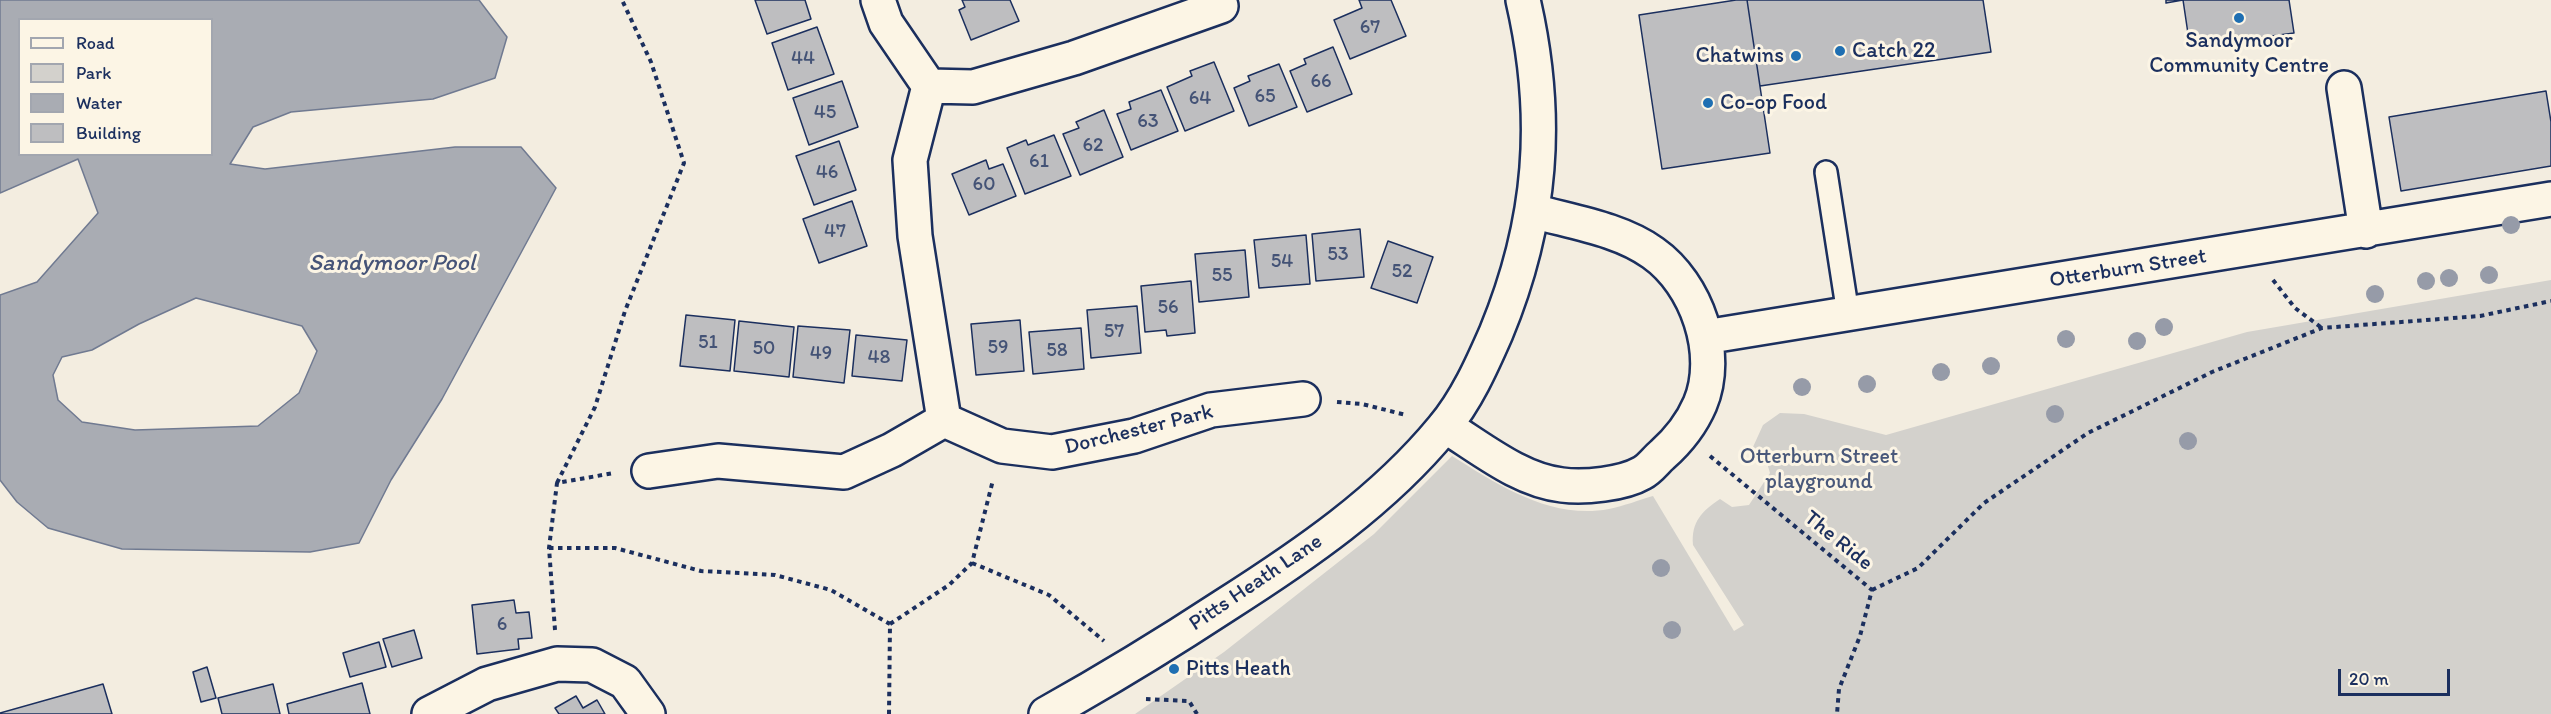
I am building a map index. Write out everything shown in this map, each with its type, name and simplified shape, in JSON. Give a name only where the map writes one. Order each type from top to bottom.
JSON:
[{"type":"street","points":[[649,471],[718,461],[844,472],[892,450],[944,420],[915,236],[910,160],[929,86],[886,23],[878,0]]},
{"type":"street","points":[[929,86],[973,87],[1063,62],[1221,6],[1219,0]]},
{"type":"street","name":"Pitts Heath Lane","points":[[1047,714],[1124,670],[1284,568],[1349,519],[1398,477],[1445,426],[1484,362],[1508,303],[1524,254],[1533,211],[1540,149],[1538,82],[1523,0]]},
{"type":"street","points":[[2344,88],[2366,231]]},
{"type":"street","name":"Otterburn Street","points":[[1705,337],[2551,199]]},
{"type":"street","points":[[1445,426],[1525,475],[1561,485],[1599,485],[1642,473],[1683,435],[1701,403],[1707,368],[1705,337],[1692,298],[1675,274],[1653,253],[1614,234],[1533,211]]},
{"type":"street","name":"Dorchester Park","points":[[944,420],[1002,446],[1052,452],[1134,436],[1211,410],[1303,399]]},
{"type":"street","points":[[429,714],[487,684],[557,664],[592,665],[625,682],[648,714]]},
{"type":"lane","points":[[1826,172],[1848,315]]},
{"type":"path","points":[[557,664],[549,548],[557,483],[595,407],[625,311],[684,163],[651,62],[622,0]]},
{"type":"path","points":[[2247,250],[2295,308],[2322,328]]},
{"type":"path","points":[[1872,590],[1918,568],[1984,503],[2088,433],[2212,372],[2322,328],[2480,316],[2551,301]]},
{"type":"path","points":[[1303,399],[1362,404],[1445,426]]},
{"type":"path","name":"The Ride","points":[[1683,435],[1872,590],[1860,636],[1839,689],[1837,714]]},
{"type":"path","points":[[890,624],[949,585],[972,563],[1002,446]]},
{"type":"path","points":[[557,483],[622,472],[649,471]]},
{"type":"path","points":[[549,548],[615,548],[701,572],[775,575],[831,590],[890,624]]},
{"type":"path","points":[[972,563],[1049,595],[1102,638],[1141,698],[1189,701],[1197,714]]},
{"type":"path","points":[[889,714],[890,624]]},
{"type":"green space","name":"Otterburn Street playground","points":[[2551,280],[2551,714],[1135,714],[1224,652],[1374,534],[1452,456],[1526,498],[1566,509],[1587,511],[1609,509],[1653,496],[1734,631],[1744,625],[1693,545],[1694,530],[1703,513],[1720,499],[1732,507],[1749,505],[1770,473],[1764,453],[1753,447],[1763,425],[1780,413],[1804,414],[1886,435],[2247,332]]},
{"type":"water","name":"Sandymoor Pool","points":[[0,0],[479,0],[507,37],[495,78],[433,99],[291,112],[253,127],[230,164],[265,169],[455,147],[521,147],[556,188],[442,399],[391,480],[359,543],[310,552],[122,549],[48,528],[17,502],[0,480],[0,295],[37,282],[98,213],[78,159],[0,193]],"holes":[[[196,298],[302,326],[317,351],[299,393],[258,426],[135,430],[82,422],[58,400],[53,375],[62,357],[92,350],[139,324]]]},
{"type":"building","points":[[755,0],[805,0],[811,19],[767,34]]},
{"type":"building","points":[[962,0],[1010,0],[1019,21],[971,40],[959,10],[965,7]]},
{"type":"building","points":[[1359,0],[1391,0],[1406,36],[1350,59],[1334,20],[1362,8]]},
{"type":"building","points":[[1747,0],[1770,153],[1662,169],[1639,15]]},
{"type":"building","points":[[1747,0],[1983,0],[1991,52],[1760,86]]},
{"type":"building","points":[[2166,0],[2183,0],[2166,3]]},
{"type":"building","name":"Sandymoor Community Centre","points":[[2183,0],[2289,0],[2294,33],[2190,47]]},
{"type":"building","points":[[817,27],[834,74],[788,90],[772,43]]},
{"type":"building","points":[[1333,47],[1352,94],[1307,112],[1290,71],[1306,64],[1304,59]]},
{"type":"building","points":[[1214,62],[1234,111],[1185,131],[1167,87],[1192,76],[1190,71]]},
{"type":"building","points":[[1279,64],[1297,107],[1249,126],[1234,88],[1250,81],[1248,76]]},
{"type":"building","points":[[842,81],[858,127],[809,145],[793,98]]},
{"type":"building","points":[[1161,90],[1178,131],[1131,150],[1117,114],[1131,109],[1129,102]]},
{"type":"building","points":[[2546,91],[2551,122],[2551,166],[2401,191],[2389,117]]},
{"type":"building","points":[[1104,110],[1123,157],[1080,175],[1063,134],[1079,128],[1076,122]]},
{"type":"building","points":[[1054,135],[1071,176],[1025,194],[1007,148],[1026,140],[1028,145]]},
{"type":"building","points":[[839,141],[856,190],[814,205],[796,156]]},
{"type":"building","points":[[986,160],[989,169],[1003,164],[1016,196],[969,215],[952,174]]},
{"type":"building","points":[[852,201],[867,246],[819,263],[803,219]]},
{"type":"building","points":[[1360,229],[1364,277],[1316,281],[1312,234]]},
{"type":"building","points":[[1306,235],[1310,284],[1259,288],[1254,240]]},
{"type":"building","points":[[1388,241],[1433,257],[1417,303],[1371,288]]},
{"type":"building","points":[[1245,250],[1249,297],[1199,302],[1195,254]]},
{"type":"building","points":[[1191,281],[1195,333],[1167,336],[1166,330],[1145,332],[1141,286]]},
{"type":"building","points":[[1137,306],[1141,353],[1091,358],[1087,310]]},
{"type":"building","points":[[686,315],[735,320],[730,371],[680,366]]},
{"type":"building","points":[[1020,320],[1024,371],[976,375],[971,324]]},
{"type":"building","points":[[739,321],[794,327],[789,377],[734,371]]},
{"type":"building","points":[[798,326],[850,330],[844,383],[793,377]]},
{"type":"building","points":[[1081,328],[1084,369],[1033,374],[1029,332]]},
{"type":"building","points":[[856,335],[907,340],[902,381],[852,376]]},
{"type":"building","points":[[514,600],[516,613],[529,612],[532,638],[518,639],[519,649],[477,654],[472,605]]},
{"type":"building","points":[[414,630],[422,658],[392,667],[383,639]]},
{"type":"building","points":[[379,642],[386,667],[350,677],[343,653]]},
{"type":"building","points":[[207,667],[216,698],[201,702],[193,672]]},
{"type":"building","points":[[362,683],[370,714],[289,714],[287,704]]},
{"type":"building","points":[[103,684],[112,714],[0,714],[0,713]]},
{"type":"building","points":[[273,684],[280,714],[222,714],[218,698]]},
{"type":"building","points":[[576,696],[583,708],[597,700],[605,714],[559,714],[555,708]]},
{"type":"place","name":"Sandymoor Community Centre","points":[[2239,18]]},
{"type":"place","name":"Catch 22","points":[[1840,51]]},
{"type":"place","name":"Chatwins","points":[[1796,56]]},
{"type":"place","name":"Co-op Food","points":[[1708,103]]},
{"type":"place","name":"Pitts Heath","points":[[1174,669]]}]
